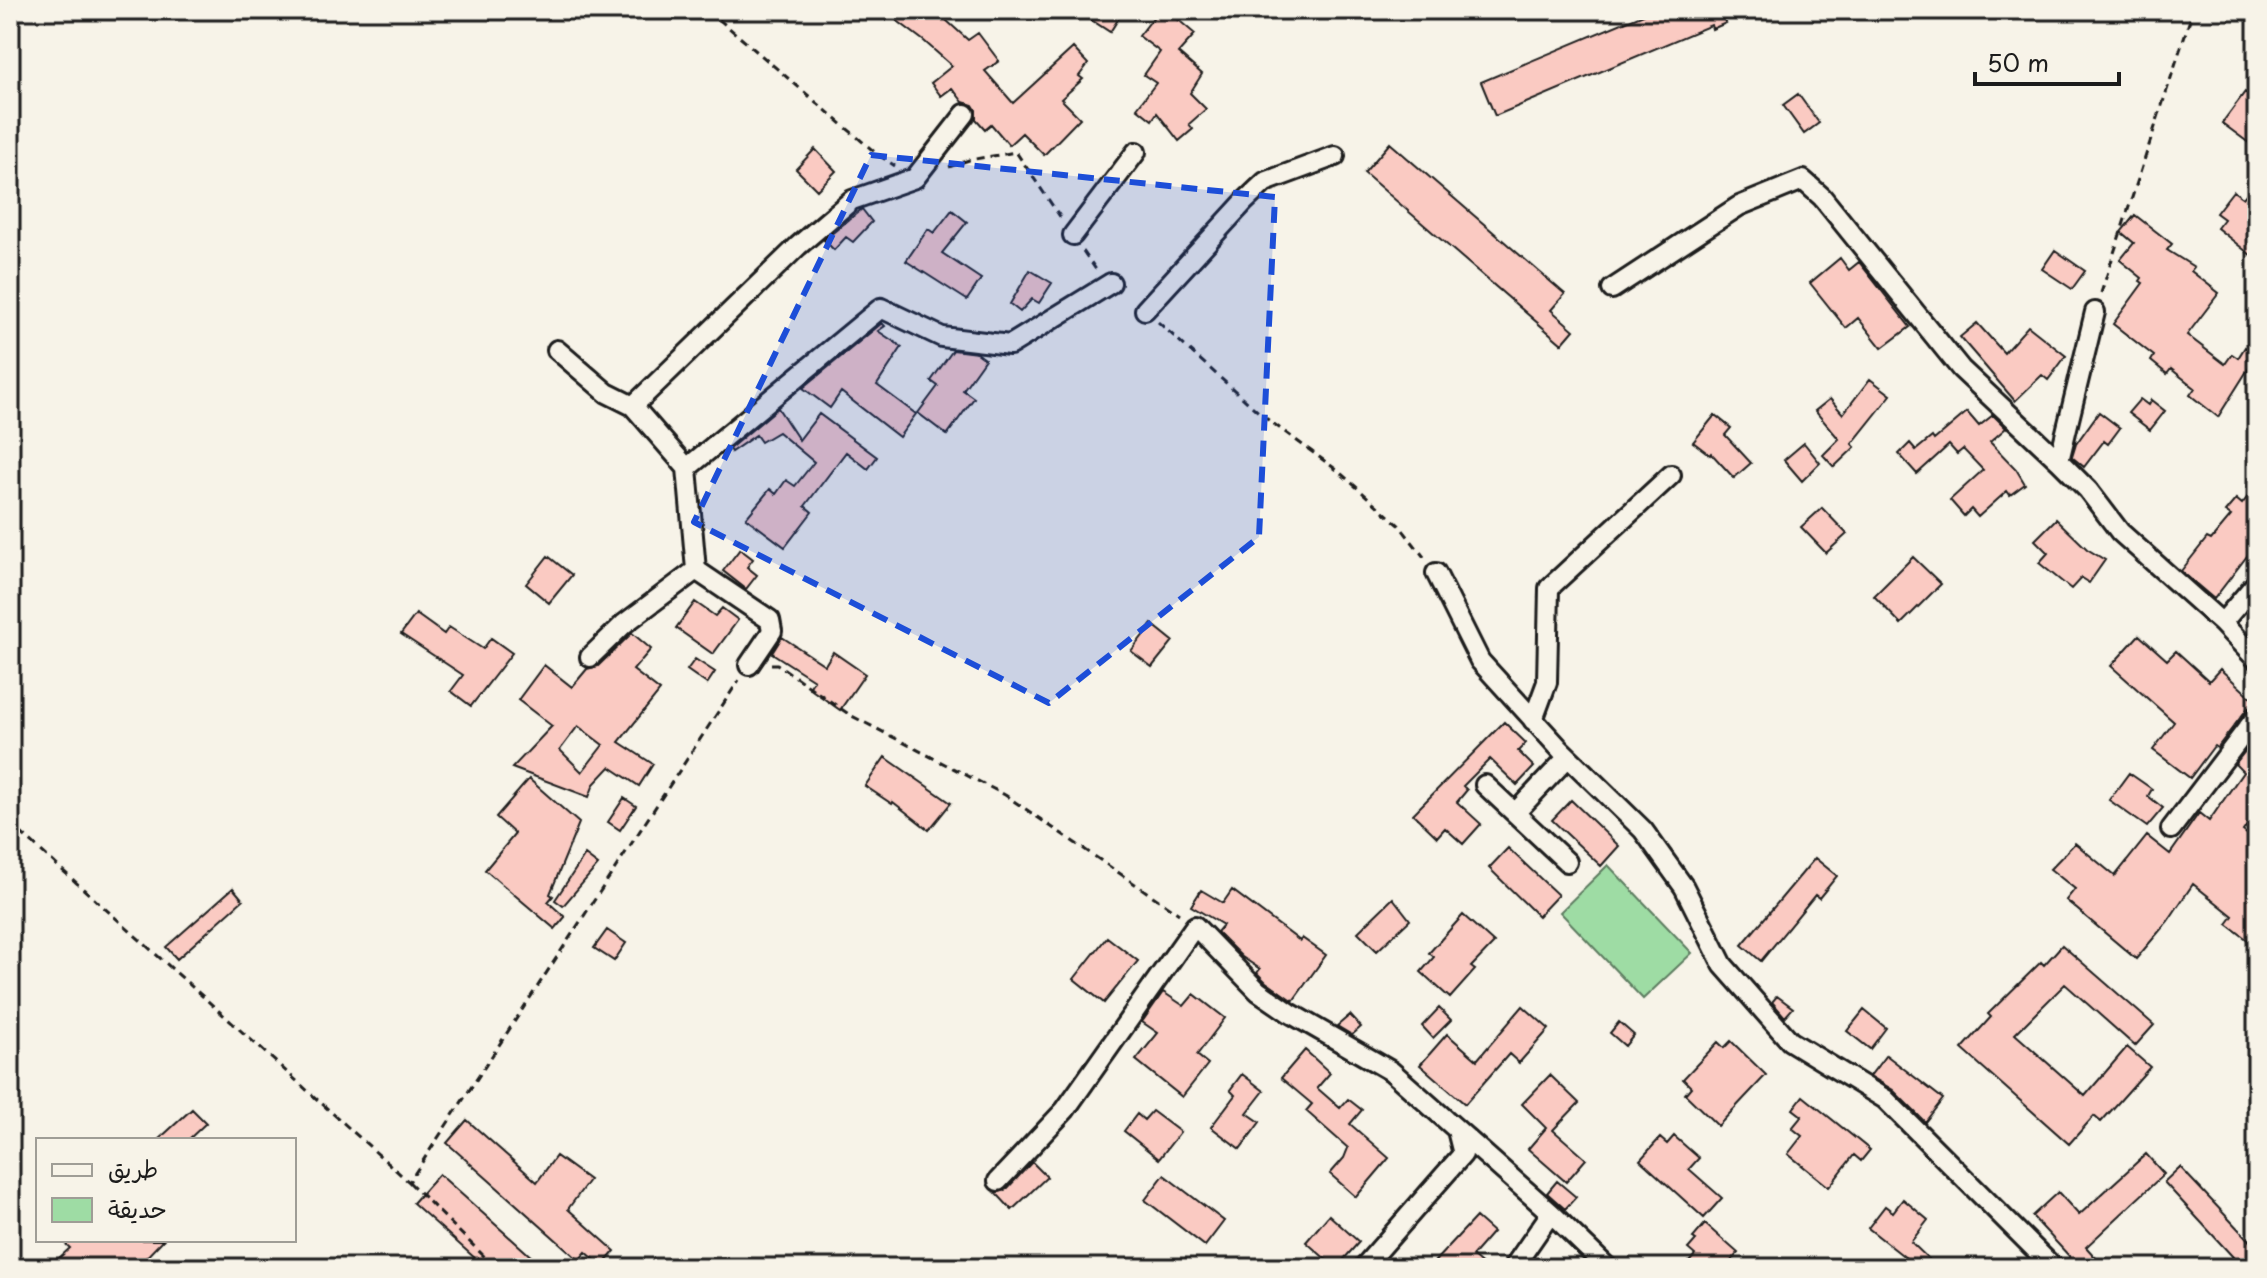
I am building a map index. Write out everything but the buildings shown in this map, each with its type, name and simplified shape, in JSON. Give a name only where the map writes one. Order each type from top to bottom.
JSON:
[{"type":"street","points":[[633,406],[798,246],[852,200],[915,178],[965,114]]},
{"type":"street","points":[[1073,235],[1136,152]]},
{"type":"street","points":[[1145,310],[1265,182],[1335,156]]},
{"type":"street","points":[[1612,289],[1739,206],[1803,180],[1822,197],[1961,369],[2088,490],[2120,532],[2222,623],[2257,660]]},
{"type":"street","points":[[687,468],[881,308],[942,337],[1010,345],[1111,283]]},
{"type":"street","points":[[2059,461],[2095,312]]},
{"type":"street","points":[[557,350],[607,393],[633,406],[687,468],[696,570]]},
{"type":"street","points":[[1533,720],[1547,682],[1549,588],[1671,475]]},
{"type":"street","points":[[590,657],[624,624],[696,570]]},
{"type":"street","points":[[696,570],[770,620],[772,631],[749,665]]},
{"type":"street","points":[[1436,573],[1480,661],[1568,757],[1643,830],[1684,887],[1723,965],[1790,1041],[1885,1099],[2054,1268]]},
{"type":"street","points":[[2222,623],[2257,582]]},
{"type":"street","points":[[2171,829],[2257,716]]},
{"type":"street","points":[[1515,813],[1568,757]]},
{"type":"street","points":[[1485,785],[1567,862]]},
{"type":"street","points":[[998,1181],[1065,1110],[1195,926],[1258,991],[1391,1071],[1551,1213],[1608,1268]]},
{"type":"street","points":[[1363,1268],[1463,1154],[1457,1130]]},
{"type":"street","points":[[1513,1268],[1551,1213]]},
{"type":"path","points":[[708,10],[877,154],[915,178],[969,160],[1016,152],[1095,269],[1111,283]]},
{"type":"path","points":[[2095,312],[2193,10]]},
{"type":"path","points":[[1145,310],[1263,416],[1337,470],[1399,525],[1436,573]]},
{"type":"path","points":[[409,1182],[749,665],[777,664],[850,715],[1005,795],[1195,926]]},
{"type":"path","points":[[10,823],[409,1182],[496,1268]]},
{"type":"path","points":[[10,1249],[28,1268]]},
{"type":"highlighted area","points":[[871,155],[1275,197],[1259,537],[1049,703],[694,522]]},
{"type":"green space","points":[[1608,865],[1692,953],[1643,999],[1560,912]]}]
